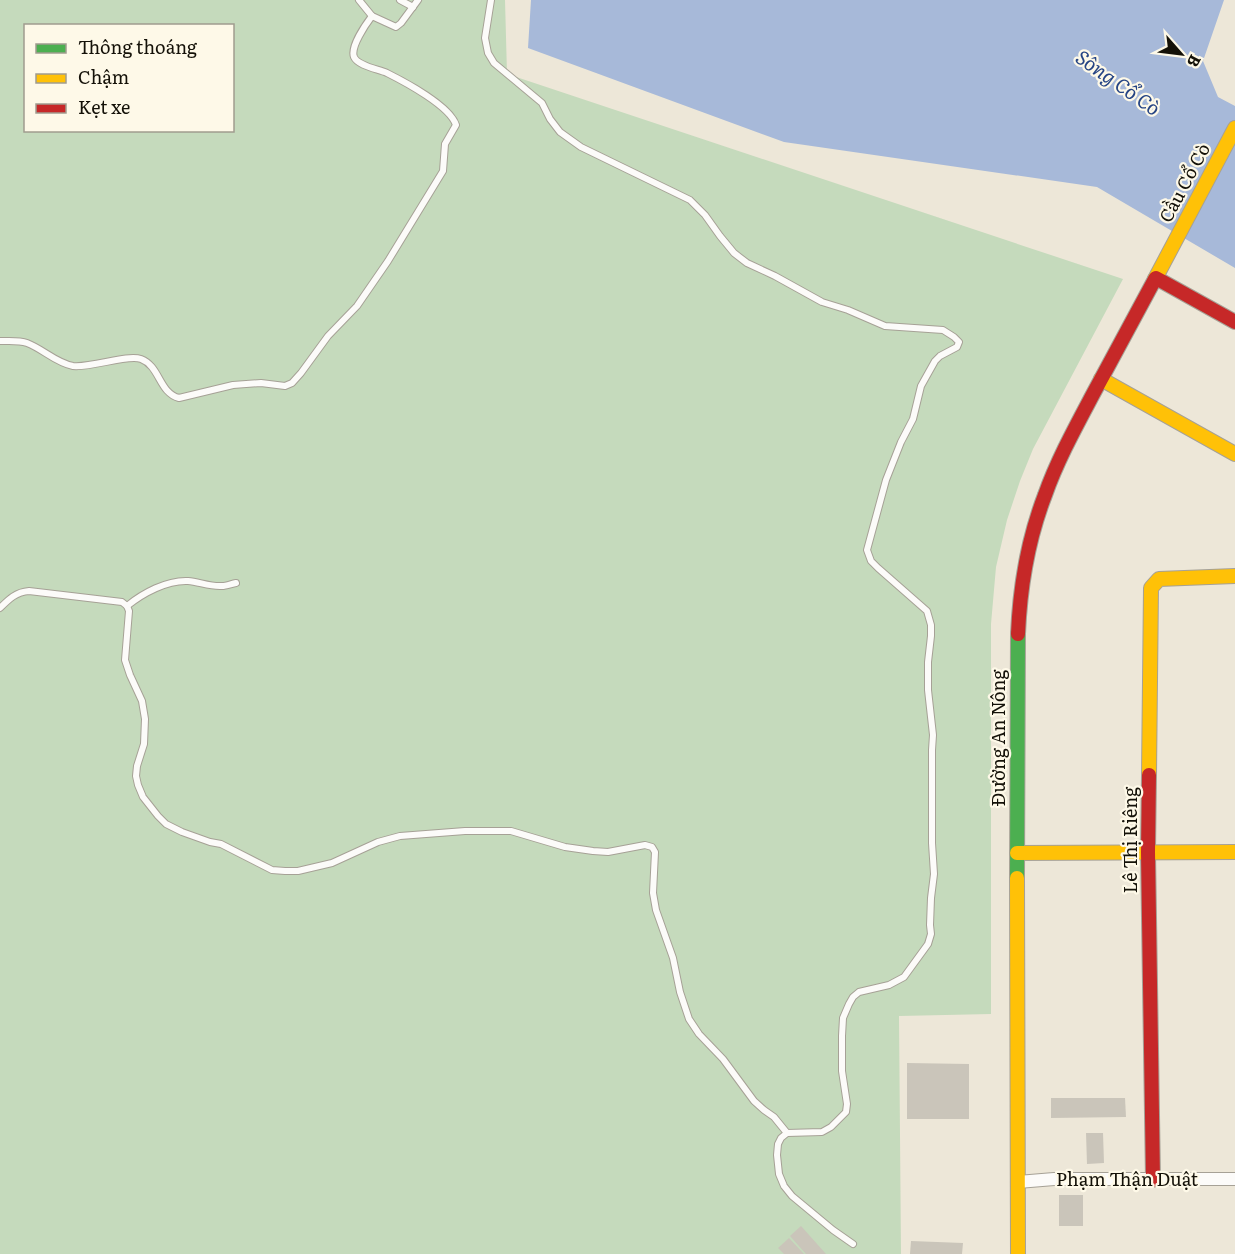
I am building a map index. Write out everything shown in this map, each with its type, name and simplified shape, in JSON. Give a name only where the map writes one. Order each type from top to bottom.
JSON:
[{"type":"main road","name":"Cầu Cổ Cò","points":[[1168,255],[1235,128]]},
{"type":"main road","name":"Đường An Nông","points":[[1018,1254],[1017,639],[1019,603],[1024,570],[1037,518],[1053,476],[1077,425],[1168,255]]},
{"type":"main road","points":[[1156,278],[1235,322]]},
{"type":"main road","points":[[1101,380],[1235,454]]},
{"type":"main road","name":"Lê Thị Riêng","points":[[1153,1180],[1148,852],[1151,588],[1160,579],[1235,576]]},
{"type":"main road","points":[[1017,854],[1235,852]]},
{"type":"street","name":"Phạm Thận Duật","points":[[1018,1182],[1054,1179],[1235,1179]]},
{"type":"lane","points":[[359,0],[372,16],[396,27],[418,0]]},
{"type":"lane","points":[[400,0],[413,7]]},
{"type":"lane","points":[[491,0],[485,38],[488,53],[494,63],[542,103],[560,132],[580,147],[690,200],[705,215],[734,253],[747,263],[822,302],[885,326],[942,330],[959,342],[957,347],[935,361],[921,386],[913,419],[886,480],[867,550],[871,561],[927,611],[931,625],[928,690],[933,735],[934,874],[931,934],[928,944],[904,977],[889,985],[859,992],[849,1004],[843,1018],[842,1036],[842,1071],[848,1104],[846,1112],[831,1127],[822,1132],[787,1134],[778,1144],[779,1174],[784,1186],[792,1196],[853,1244]]},
{"type":"lane","points":[[0,341],[28,343],[71,366],[134,358],[143,360],[152,368],[167,391],[179,398],[233,385],[261,383],[285,386],[292,382],[302,373],[328,336],[357,306],[388,261],[443,171],[445,144],[456,125],[450,114],[440,104],[386,72],[358,63],[354,59],[353,53],[363,28],[372,16]]},
{"type":"lane","points":[[127,606],[138,597],[163,585],[177,582],[222,586],[236,583]]},
{"type":"lane","points":[[0,608],[10,598],[21,592],[29,591],[122,602],[127,606],[129,611],[125,660],[142,701],[145,719],[144,744],[136,776],[143,797],[166,824],[220,844],[272,870],[298,871],[332,863],[378,842],[400,836],[465,831],[511,831],[565,847],[593,851],[608,852],[645,844],[652,847],[655,852],[653,893],[656,910],[673,958],[689,1020],[723,1059],[754,1101],[774,1117],[787,1134]]},
{"type":"green space","points":[[0,0],[505,0],[507,74],[1123,279],[1033,449],[1007,520],[996,567],[991,624],[991,1014],[899,1016],[901,1254],[0,1254]]},
{"type":"water","name":"Sông Cổ Cò","points":[[531,0],[1224,0],[1203,61],[1218,97],[1235,106],[1235,268],[1097,187],[784,142],[528,48]]},
{"type":"building","points":[[907,1063],[969,1064],[969,1119],[907,1119]]},
{"type":"building","points":[[1051,1098],[1125,1098],[1126,1117],[1051,1118]]},
{"type":"building","points":[[1086,1133],[1103,1133],[1104,1163],[1087,1164]]},
{"type":"building","points":[[1059,1195],[1083,1195],[1083,1226],[1059,1226]]},
{"type":"building","points":[[801,1226],[826,1254],[806,1254],[790,1236]]},
{"type":"building","points":[[789,1238],[804,1254],[784,1254],[778,1248]]},
{"type":"building","points":[[911,1241],[963,1243],[962,1254],[910,1254]]},
{"type":"traffic: fast","points":[[1017,878],[1018,634]]},
{"type":"traffic: slow","points":[[1155,279],[1235,128]]},
{"type":"traffic: slow","points":[[1101,379],[1235,454]]},
{"type":"traffic: slow","points":[[1149,775],[1151,588],[1159,579],[1235,576]]},
{"type":"traffic: slow","points":[[1017,853],[1235,852]]},
{"type":"traffic: slow","points":[[1017,878],[1018,1254]]},
{"type":"traffic: jam","points":[[1156,278],[1235,322]]},
{"type":"traffic: jam","points":[[1018,634],[1023,581],[1030,546],[1050,482],[1073,432],[1155,279]]},
{"type":"traffic: jam","points":[[1149,775],[1153,1180]]}]
